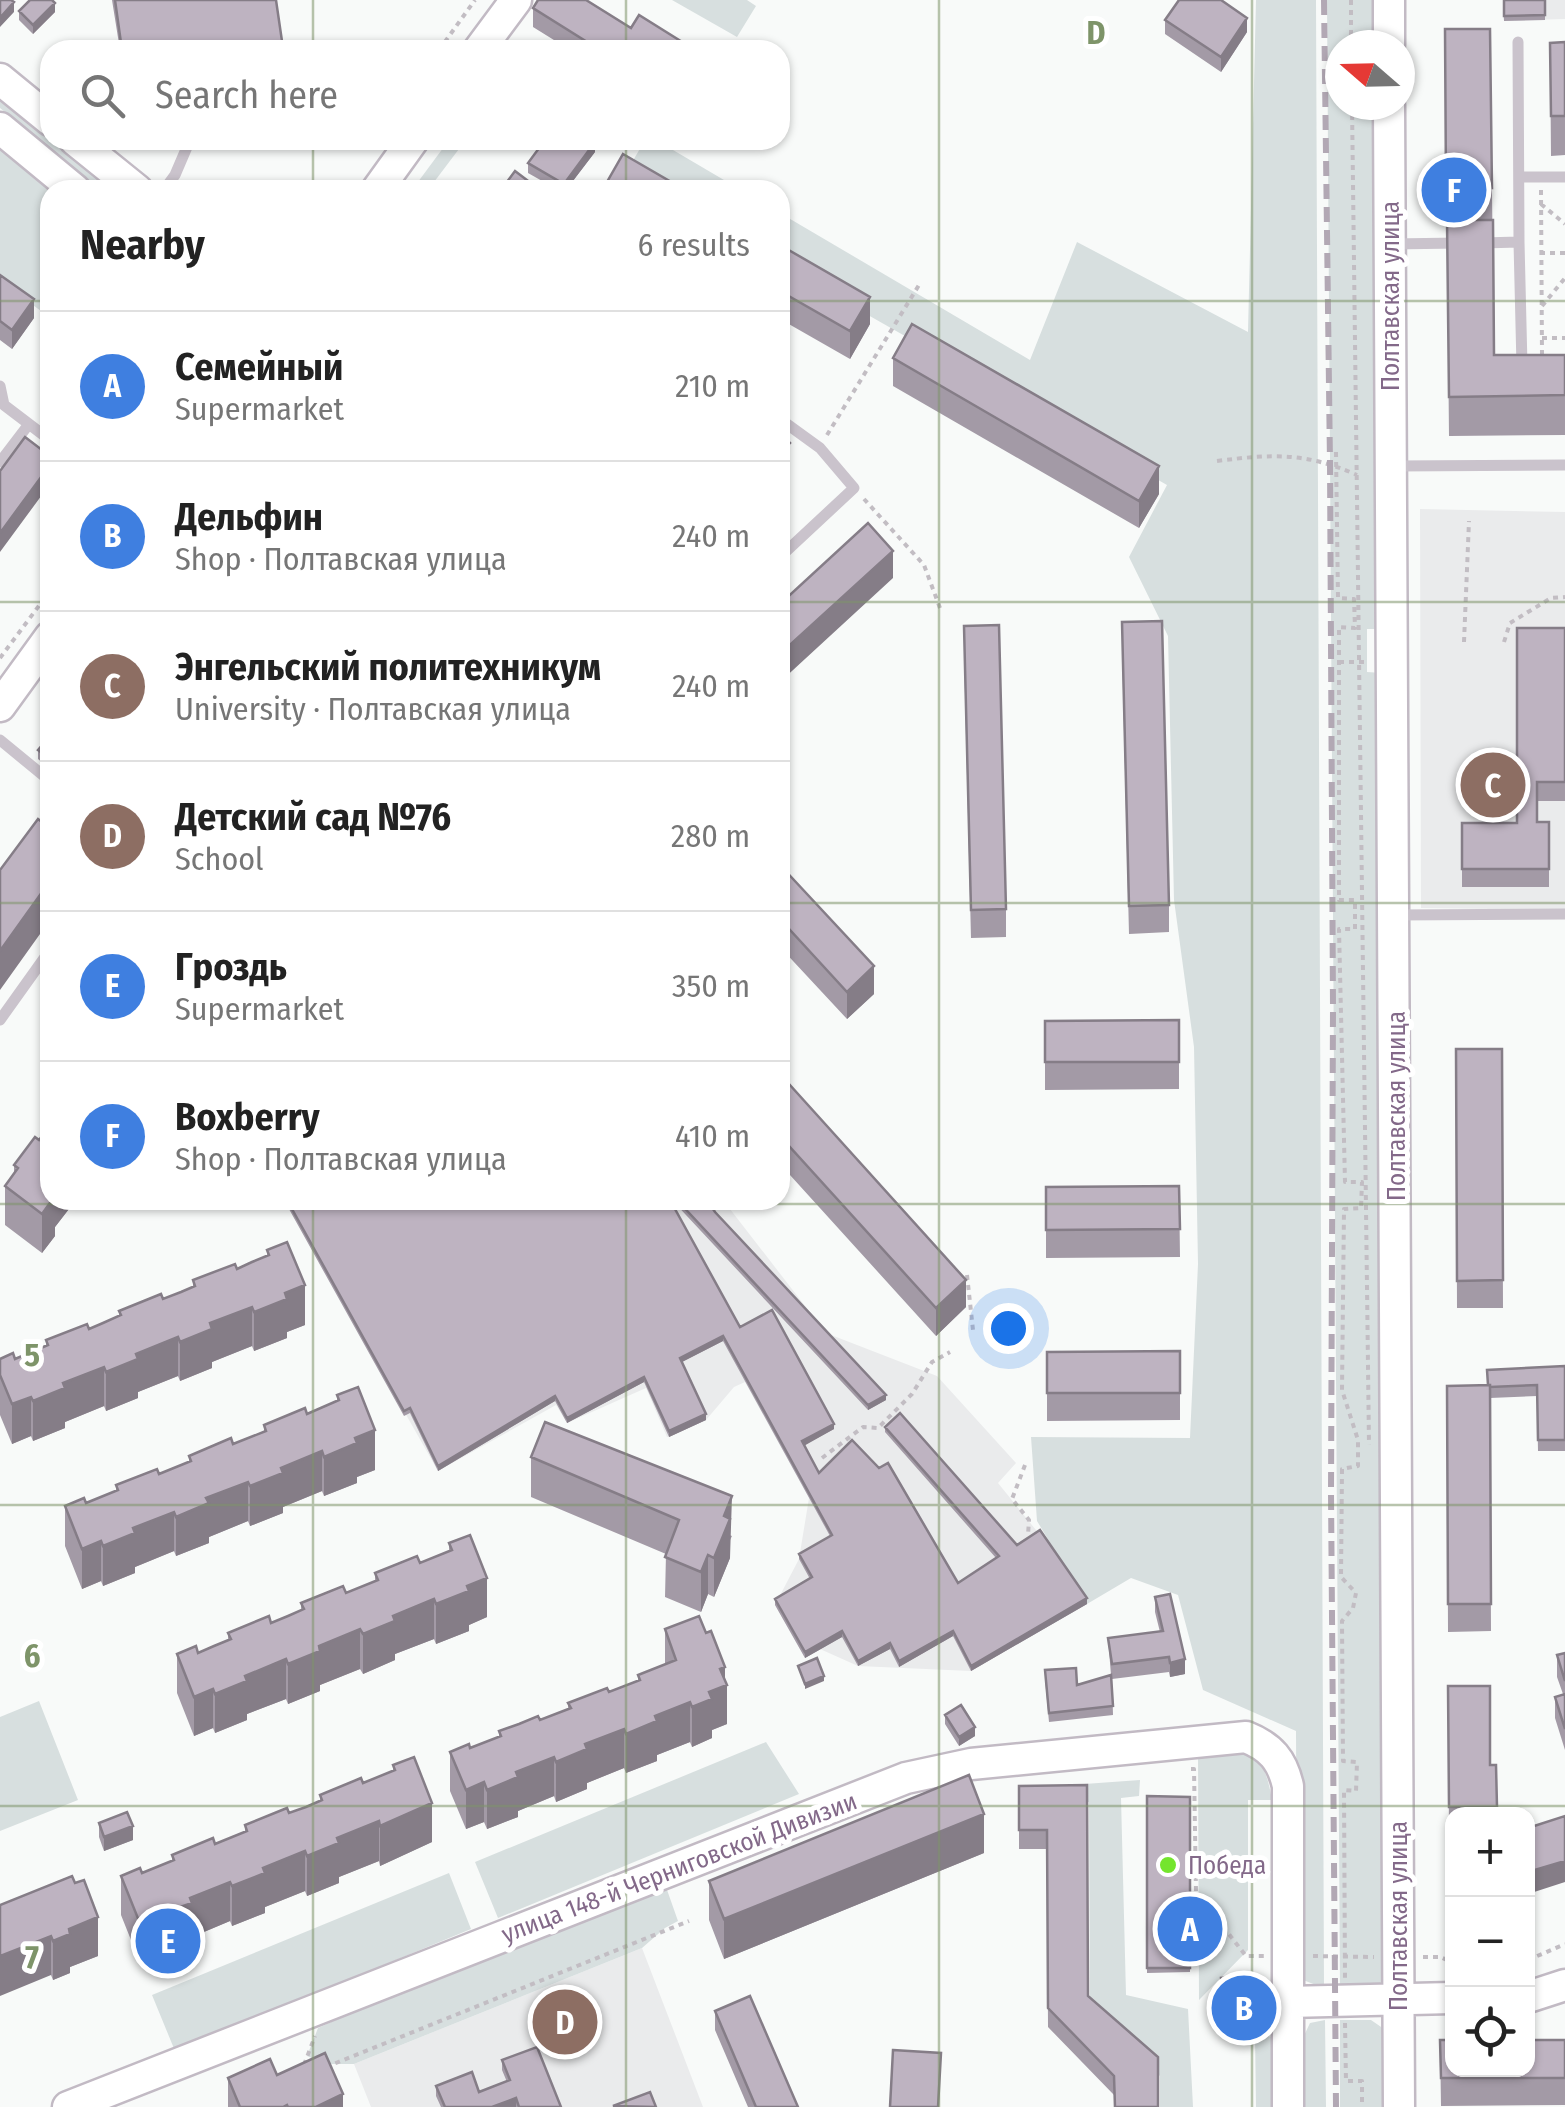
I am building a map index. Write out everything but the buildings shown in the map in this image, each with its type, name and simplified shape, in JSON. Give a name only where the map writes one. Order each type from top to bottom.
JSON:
[{"type":"street","points":[[486,40],[516,0]]},
{"type":"street","points":[[1389,0],[1389,30]]},
{"type":"street","points":[[0,80],[40,112]]},
{"type":"street","name":"Полтавская улица","points":[[1389,120],[1395,915],[1386,1957],[1372,2000],[1399,2107]]},
{"type":"street","points":[[0,128],[63,180]]},
{"type":"street","points":[[87,150],[125,180]]},
{"type":"street","points":[[384,180],[407,150]]},
{"type":"street","points":[[0,706],[40,651]]},
{"type":"street","name":"улица 148-й Черниговской Дивизии","points":[[85,2104],[906,1778],[972,1764],[1246,1737],[1265,1744],[1284,1767],[1288,1786],[1288,1956]]},
{"type":"street","points":[[1288,1956],[1288,2107]]},
{"type":"street","points":[[1535,1995],[1565,1985]]},
{"type":"street","points":[[1288,2002],[1445,1998]]},
{"type":"lane","points":[[1518,42],[1520,358],[1526,370],[1542,370]]},
{"type":"lane","points":[[171,180],[186,150]]},
{"type":"lane","points":[[1519,177],[1565,176]]},
{"type":"lane","points":[[1390,244],[1520,248]]},
{"type":"lane","points":[[0,386],[4,405],[40,432]]},
{"type":"lane","points":[[0,462],[29,424]]},
{"type":"lane","points":[[790,427],[820,448],[854,488],[790,548]]},
{"type":"lane","points":[[1390,466],[1565,466]]},
{"type":"lane","points":[[0,740],[40,773]]},
{"type":"lane","points":[[1395,915],[1565,914]]},
{"type":"lane","points":[[0,1020],[40,964]]},
{"type":"path","points":[[446,40],[474,0]]},
{"type":"path","points":[[1351,0],[1351,30]]},
{"type":"path","points":[[1352,120],[1369,1445]]},
{"type":"path","points":[[1540,177],[1542,370]]},
{"type":"path","points":[[1541,204],[1565,224]]},
{"type":"path","points":[[1520,248],[1542,253],[1565,252]]},
{"type":"path","points":[[1542,306],[1565,278]]},
{"type":"path","points":[[820,448],[920,284]]},
{"type":"path","points":[[1542,338],[1565,338]]},
{"type":"path","points":[[1336,452],[1338,598],[1354,599],[1355,613],[1355,628],[1339,627],[1339,900],[1354,900],[1355,928],[1338,929],[1344,1182],[1362,1182],[1361,1208],[1344,1209],[1342,1390],[1358,1440],[1358,1466],[1342,1469],[1341,1577],[1356,1593],[1353,1608],[1342,1622],[1343,1761],[1357,1762],[1356,1790],[1344,1790],[1345,1956],[1372,2000]]},
{"type":"path","points":[[1217,461],[1260,456],[1310,457],[1356,476]]},
{"type":"path","points":[[854,488],[924,565],[940,608]]},
{"type":"path","points":[[1464,642],[1468,521]]},
{"type":"path","points":[[1504,642],[1510,623],[1551,598],[1565,597]]},
{"type":"path","points":[[0,658],[40,604]]},
{"type":"path","points":[[1339,662],[1359,662]]},
{"type":"path","points":[[967,1275],[973,1330]]},
{"type":"path","points":[[822,1458],[863,1427],[878,1428],[912,1394],[932,1362],[950,1352]]},
{"type":"path","points":[[1025,1465],[1012,1500],[1029,1520],[1028,1535]]},
{"type":"path","points":[[1176,1770],[1194,1769],[1196,1892],[1246,1956],[1445,1959]]},
{"type":"path","points":[[316,2071],[689,1921]]},
{"type":"path","points":[[1535,1957],[1565,1944]]},
{"type":"path","points":[[1362,2107],[1362,2081],[1346,2081],[1386,1957]]},
{"type":"path","points":[[302,2067],[318,2028]]},
{"type":"shaded area","points":[[672,0],[747,0],[756,6],[737,37]]},
{"type":"shaded area","points":[[1256,0],[1316,0],[1324,1988],[1303,1980],[1297,1968],[1296,1731],[1203,1690],[1178,1595],[1131,1578],[1087,1604],[1037,1521],[1031,1437],[1190,1438],[1198,1264],[1194,1047],[1174,900],[1168,636],[1129,557],[1167,485],[790,271],[790,219],[1030,360],[1077,242],[1248,332]]},
{"type":"shaded area","points":[[1327,0],[1376,0],[1377,30],[1327,30]]},
{"type":"shaded area","points":[[1503,0],[1565,0],[1565,19],[1504,21]]},
{"type":"shaded area","points":[[0,91],[40,124],[40,140],[0,108]]},
{"type":"shaded area","points":[[1328,120],[1377,120],[1382,629],[1367,629],[1367,672],[1382,673],[1384,1979],[1377,1986],[1340,1987]]},
{"type":"shaded area","points":[[0,148],[40,181],[40,310],[0,281]]},
{"type":"shaded area","points":[[52,150],[72,150],[110,180],[89,180]]},
{"type":"shaded area","points":[[442,150],[458,150],[436,180],[419,180]]},
{"type":"shaded area","points":[[639,150],[673,150],[724,180],[631,180],[624,176]]},
{"type":"shaded area","points":[[1420,509],[1565,512],[1565,910],[1421,908]]},
{"type":"shaded area","points":[[290,1210],[731,1210],[826,1333],[937,1376],[1016,1463],[998,1483],[1040,1535],[1087,1604],[971,1671],[858,1666],[820,1649],[805,1658],[775,1605],[799,1559],[809,1498],[745,1382],[734,1387],[706,1420],[667,1437],[646,1388],[567,1423],[556,1405],[438,1471]]},
{"type":"shaded area","points":[[39,1701],[78,1800],[0,1831],[0,1717]]},
{"type":"shaded area","points":[[766,1742],[799,1794],[498,1918],[475,1862]]},
{"type":"shaded area","points":[[1198,1751],[1250,1754],[1263,1768],[1272,1800],[1248,1800],[1248,1950],[1199,2000]]},
{"type":"shaded area","points":[[1140,1780],[1139,1796],[1121,1798],[1126,1995],[1188,2009],[1193,2107],[1160,2107],[1160,2076],[1090,2014],[1089,1802],[1029,1803],[1029,1788]]},
{"type":"shaded area","points":[[449,1873],[471,1929],[175,2051],[152,1995]]},
{"type":"shaded area","points":[[666,1887],[678,1921],[642,1948],[354,2064],[326,2064],[307,2056],[318,2028],[405,1989]]},
{"type":"shaded area","points":[[642,1948],[703,2107],[371,2107],[354,2064]]},
{"type":"shaded area","points":[[1325,2020],[1326,2107],[1301,2107],[1301,2042],[1310,2023]]},
{"type":"shaded area","points":[[1340,2020],[1371,2020],[1384,2029],[1391,2107],[1340,2107]]},
{"type":"shaded area","points":[[1255,2033],[1272,2037],[1272,2107],[1256,2107]]},
{"type":"railway","points":[[1324,0],[1330,463],[1336,2107]]},
{"type":"place","name":"Boxberry","points":[[1454,190]]},
{"type":"place","name":"Энгельский политехникум","points":[[1493,785]]},
{"type":"place","name":"Победа","points":[[1168,1865]]},
{"type":"place","name":"Семейный","points":[[1190,1929]]},
{"type":"place","name":"Гроздь","points":[[168,1941]]},
{"type":"place","name":"Дельфин","points":[[1244,2008]]},
{"type":"place","name":"Детский сад №76","points":[[565,2022]]}]
